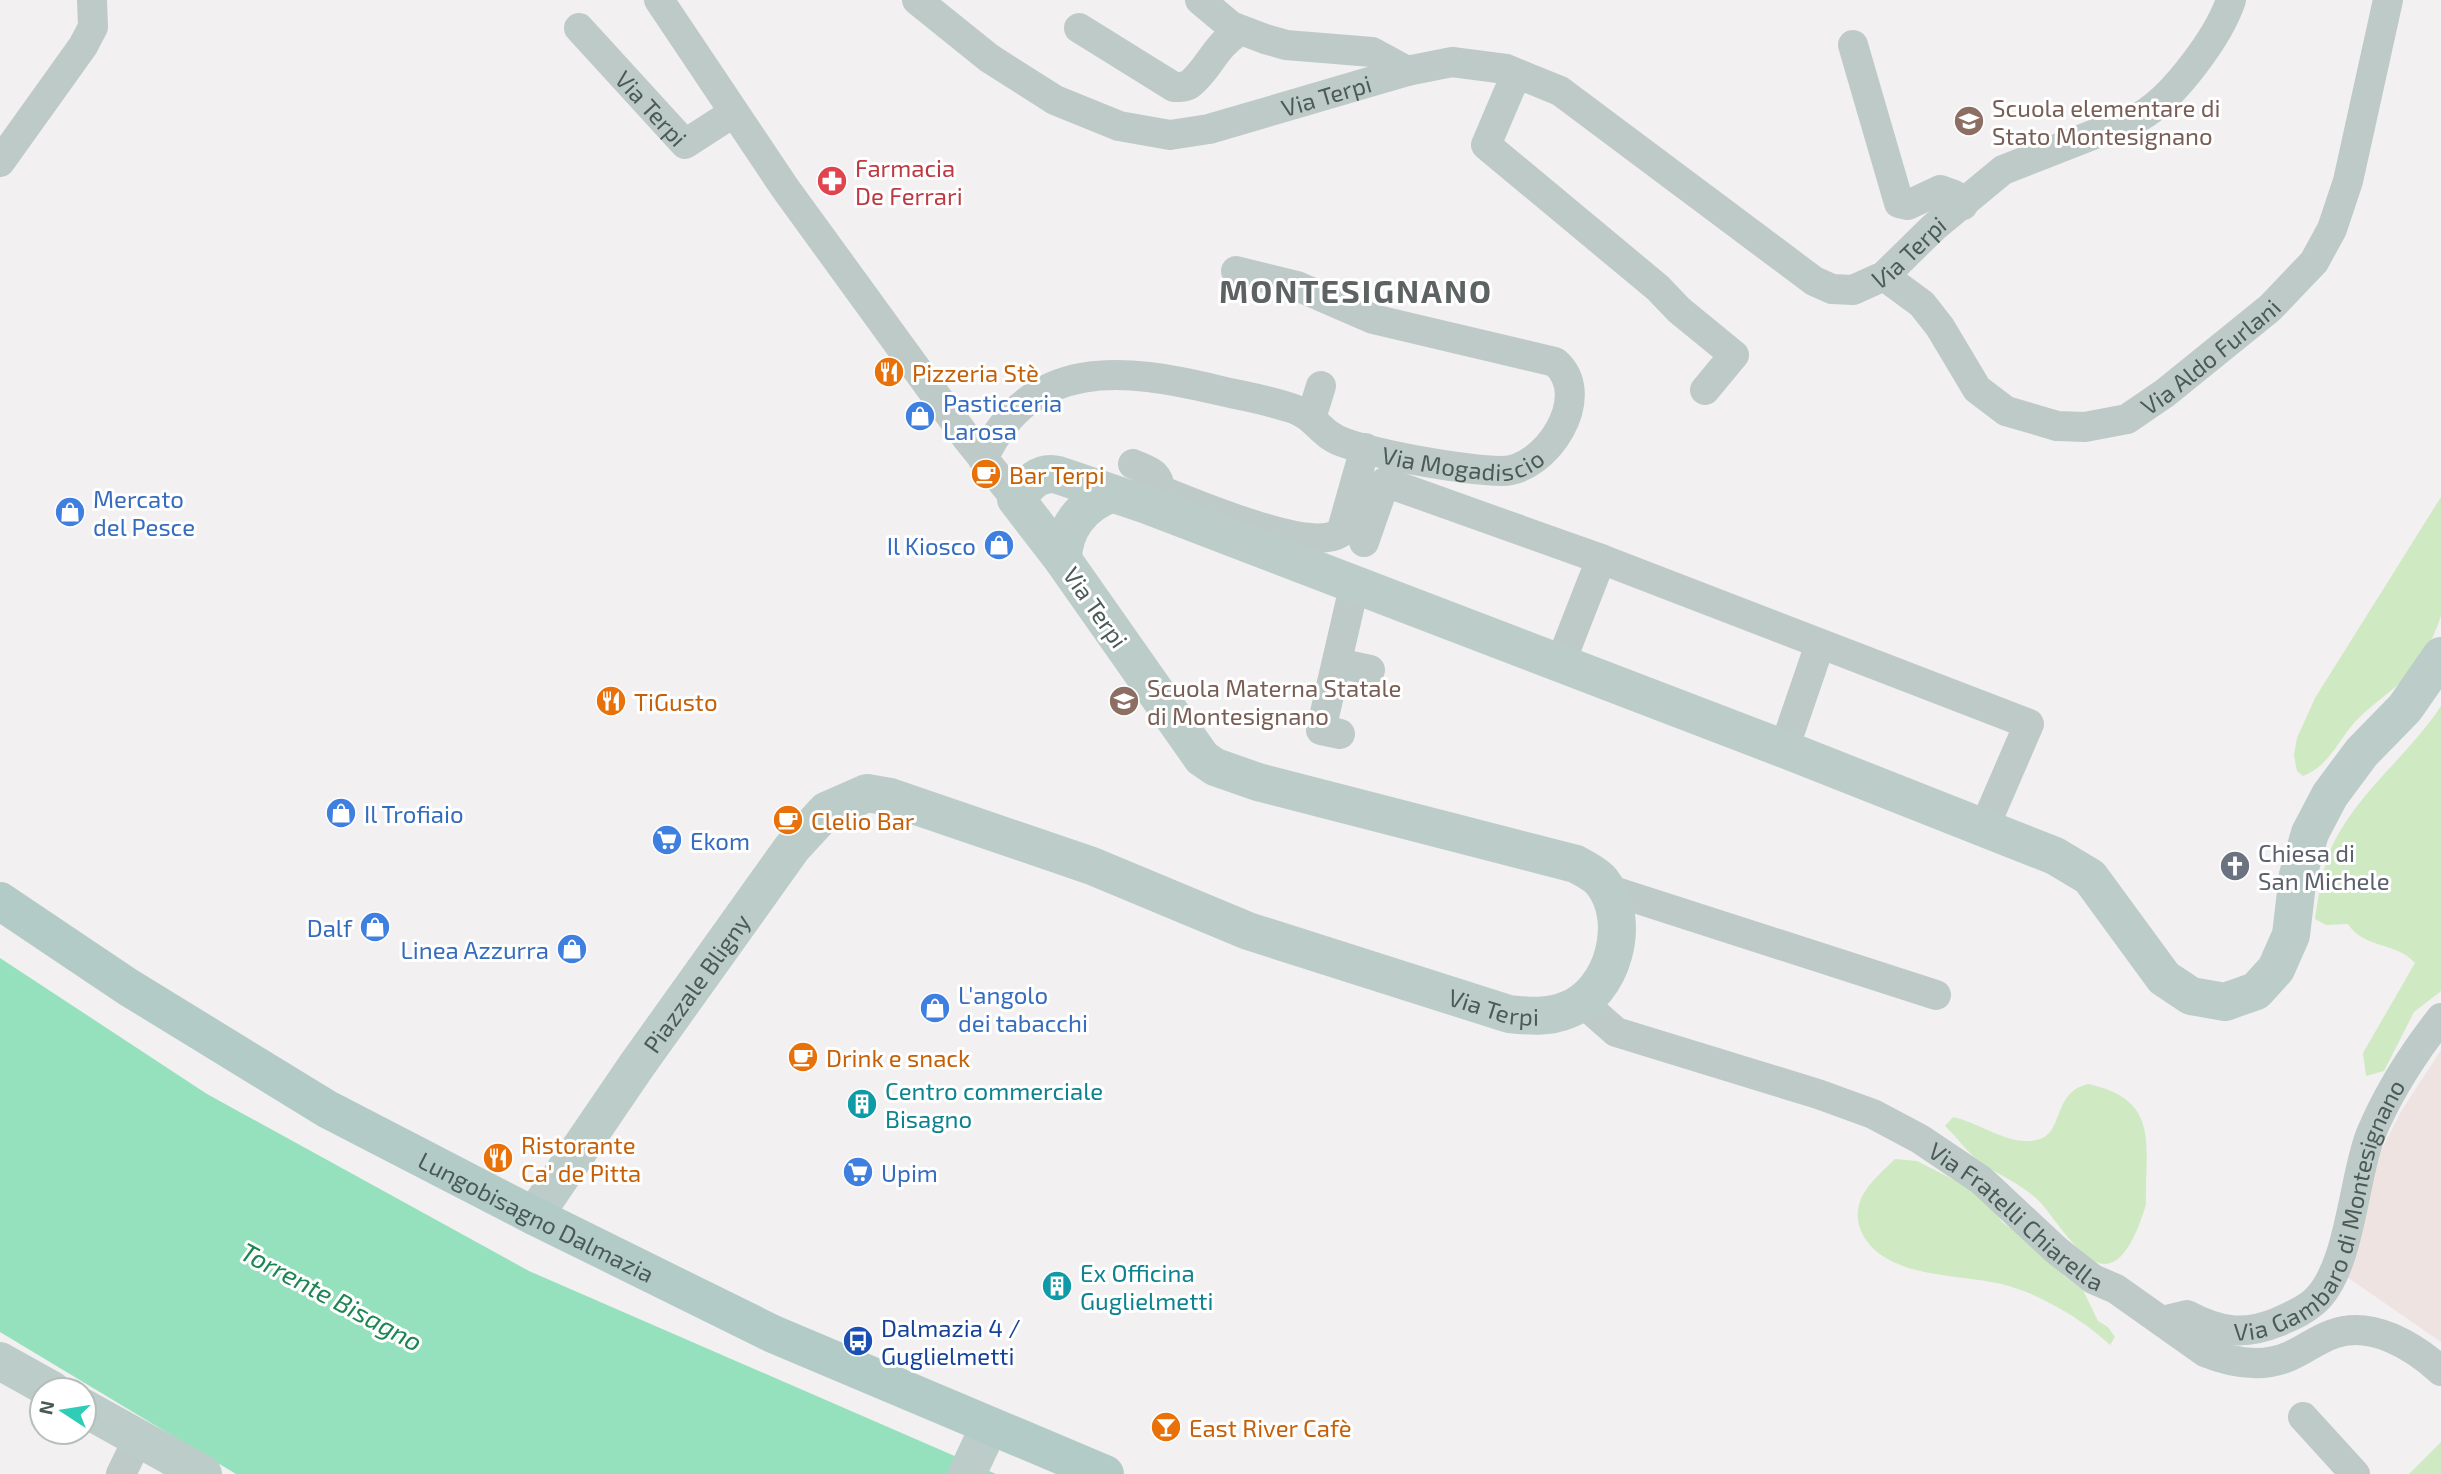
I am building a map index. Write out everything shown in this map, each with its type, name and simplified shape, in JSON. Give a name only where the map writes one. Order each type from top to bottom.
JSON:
[{"type":"main road","name":"Lungobisagno Dalmazia","points":[[0,901],[128,987],[327,1109],[772,1334],[977,1451],[1105,1474]]},
{"type":"street","points":[[0,162],[83,46],[93,27],[92,0]]},
{"type":"street","name":"Via Terpi","points":[[660,0],[785,188],[983,459],[1063,560],[1202,758],[1215,767],[1258,782],[1576,864],[1601,880],[1607,889],[1617,923],[1615,945],[1599,987],[1582,1002],[1544,1017],[1508,1014],[1248,931],[1093,866],[890,797]]},
{"type":"street","name":"Via Terpi","points":[[917,0],[989,58],[1055,100],[1119,126],[1170,135],[1209,129],[1407,71],[1452,62],[1506,69],[1560,91],[1814,281],[1832,289],[1853,290],[1884,276],[1934,227],[2003,170],[2141,116],[2157,107],[2191,68],[2231,0]]},
{"type":"street","points":[[1200,0],[1239,31],[1286,45],[1372,52],[1407,71]]},
{"type":"street","name":"Via Aldo Furlani","points":[[1884,276],[1922,304],[1940,327],[1977,388],[2006,411],[2022,418],[2057,426],[2085,427],[2127,419],[2165,393],[2270,308],[2314,262],[2332,229],[2348,181],[2388,0]]},
{"type":"street","points":[[1079,28],[1174,87],[1191,83],[1224,40],[1239,31]]},
{"type":"street","name":"Via Terpi","points":[[579,29],[685,144],[733,113]]},
{"type":"street","points":[[1853,45],[1899,204],[1908,205],[1940,190],[1954,195],[1963,205]]},
{"type":"street","points":[[1523,76],[1513,84],[1486,145],[1734,355],[1704,390]]},
{"type":"street","name":"Via Mogadiscio","points":[[983,459],[1000,430],[1036,396],[1061,383],[1094,374],[1166,378],[1269,402],[1311,418],[1324,434],[1365,448],[1467,467],[1516,470],[1537,456],[1561,426],[1569,402],[1569,381],[1561,367],[1550,359],[1373,319],[1297,286],[1236,271]]},
{"type":"street","points":[[1311,418],[1321,386]]},
{"type":"street","name":"Via Mogadiscio","points":[[1016,499],[1035,478],[1051,473],[1122,479],[1155,474],[1159,479],[1160,490],[1251,525],[1287,535],[1329,537],[1340,533],[1343,526],[1365,448]]},
{"type":"street","points":[[1063,560],[1066,537],[1075,519],[1122,479]]},
{"type":"street","name":"Via Mogadiscio","points":[[1122,479],[1354,587],[1784,749],[2055,856],[2090,877],[2164,978],[2191,996],[2225,1002],[2256,991],[2276,969],[2291,935],[2298,876],[2307,844],[2330,795],[2362,752],[2404,708],[2441,656]]},
{"type":"street","name":"Via Mogadiscio","points":[[1364,542],[1385,482],[1601,559],[2029,724],[1984,828]]},
{"type":"street","points":[[1560,664],[1601,559]]},
{"type":"street","points":[[1340,734],[1321,730],[1354,587]]},
{"type":"street","points":[[1784,749],[1820,644]]},
{"type":"street","points":[[1337,663],[1370,670]]},
{"type":"street","name":"Piazzale Bligny","points":[[534,1216],[637,1065],[792,848],[826,811],[867,793],[890,797]]},
{"type":"street","name":"Via Terpi","points":[[1607,889],[1936,995]]},
{"type":"street","name":"Via Fratelli Chiarella","points":[[1582,1002],[1616,1032],[1818,1094],[1873,1114],[1920,1139],[1981,1180],[2056,1250],[2093,1279],[2116,1289],[2205,1352],[2221,1359],[2264,1363],[2287,1357],[2334,1333],[2358,1330],[2386,1335],[2426,1357],[2441,1371]]},
{"type":"street","name":"Via Gambaro di Montesignano","points":[[2162,1321],[2188,1315],[2212,1328],[2239,1332],[2267,1326],[2300,1313],[2317,1300],[2337,1267],[2370,1139],[2386,1101],[2409,1058],[2441,1018]]},
{"type":"street","points":[[0,1360],[28,1376]]},
{"type":"street","points":[[98,1416],[203,1474]]},
{"type":"street","points":[[2303,1417],[2356,1474]]},
{"type":"street","points":[[121,1474],[138,1439]]},
{"type":"shaded area","points":[[2441,497],[2441,616],[2430,644],[2414,669],[2354,723],[2319,766],[2303,776],[2297,771],[2294,755],[2297,738],[2315,698]]},
{"type":"shaded area","points":[[2441,706],[2441,991],[2414,1012],[2384,1071],[2366,1076],[2363,1053],[2415,963],[2408,956],[2363,938],[2348,924],[2326,925],[2315,919],[2322,879],[2328,856],[2351,815]]},
{"type":"shaded area","points":[[2441,1050],[2441,1342],[2347,1277],[2377,1158],[2402,1110]]},
{"type":"shaded area","points":[[2088,1084],[2112,1091],[2128,1102],[2139,1114],[2147,1146],[2146,1204],[2141,1221],[2127,1249],[2114,1262],[2106,1264],[2097,1263],[2079,1250],[2035,1197],[1978,1160],[1945,1126],[1953,1117],[2015,1140],[2036,1140],[2045,1137],[2051,1130],[2068,1096]]},
{"type":"shaded area","points":[[1895,1159],[1917,1161],[1970,1188],[1987,1201],[2002,1222],[2041,1250],[2064,1276],[2083,1290],[2098,1321],[2108,1327],[2115,1337],[2110,1345],[2063,1310],[2022,1290],[1909,1268],[1890,1261],[1875,1250],[1860,1230],[1859,1207],[1869,1186]]},
{"type":"shaded area","points":[[2441,1442],[2441,1474],[2409,1474]]},
{"type":"water","name":"Torrente Bisagno","points":[[0,958],[207,1094],[529,1271],[996,1474],[236,1474],[98,1391],[98,1376],[73,1376],[0,1332]]},
{"type":"place","name":"Scuola elementare di Stato Montesignano","points":[[1969,121]]},
{"type":"place","name":"Farmacia De Ferrari","points":[[832,181]]},
{"type":"place","name":"Pizzeria Stè","points":[[889,372]]},
{"type":"place","name":"Pasticceria Larosa","points":[[920,416]]},
{"type":"place","name":"Bar Terpi","points":[[986,474]]},
{"type":"place","name":"Mercato del Pesce","points":[[70,512]]},
{"type":"place","name":"Il Kiosco","points":[[999,545]]},
{"type":"place","name":"TiGusto","points":[[611,701]]},
{"type":"place","name":"Scuola Materna Statale di Montesignano","points":[[1124,701]]},
{"type":"place","name":"Il Trofiaio","points":[[341,813]]},
{"type":"place","name":"Clelio Bar","points":[[788,820]]},
{"type":"place","name":"Ekom","points":[[667,840]]},
{"type":"place","name":"Chiesa di San Michele","points":[[2235,866]]},
{"type":"place","name":"Dalf","points":[[375,927]]},
{"type":"place","name":"Linea Azzurra","points":[[572,949]]},
{"type":"place","name":"L'angolo dei tabacchi","points":[[935,1008]]},
{"type":"place","name":"Drink e snack","points":[[803,1057]]},
{"type":"place","name":"Centro commerciale Bisagno","points":[[862,1104]]},
{"type":"place","name":"Ristorante Ca' de Pitta","points":[[498,1158]]},
{"type":"place","name":"Upim","points":[[858,1172]]},
{"type":"place","name":"Ex Officina Guglielmetti","points":[[1057,1286]]},
{"type":"place","name":"Dalmazia 4 / Guglielmetti","points":[[858,1341]]},
{"type":"place","name":"East River Cafè","points":[[1166,1427]]},
{"type":"district","name":"MONTESIGNANO","points":[[1356,290]]}]
